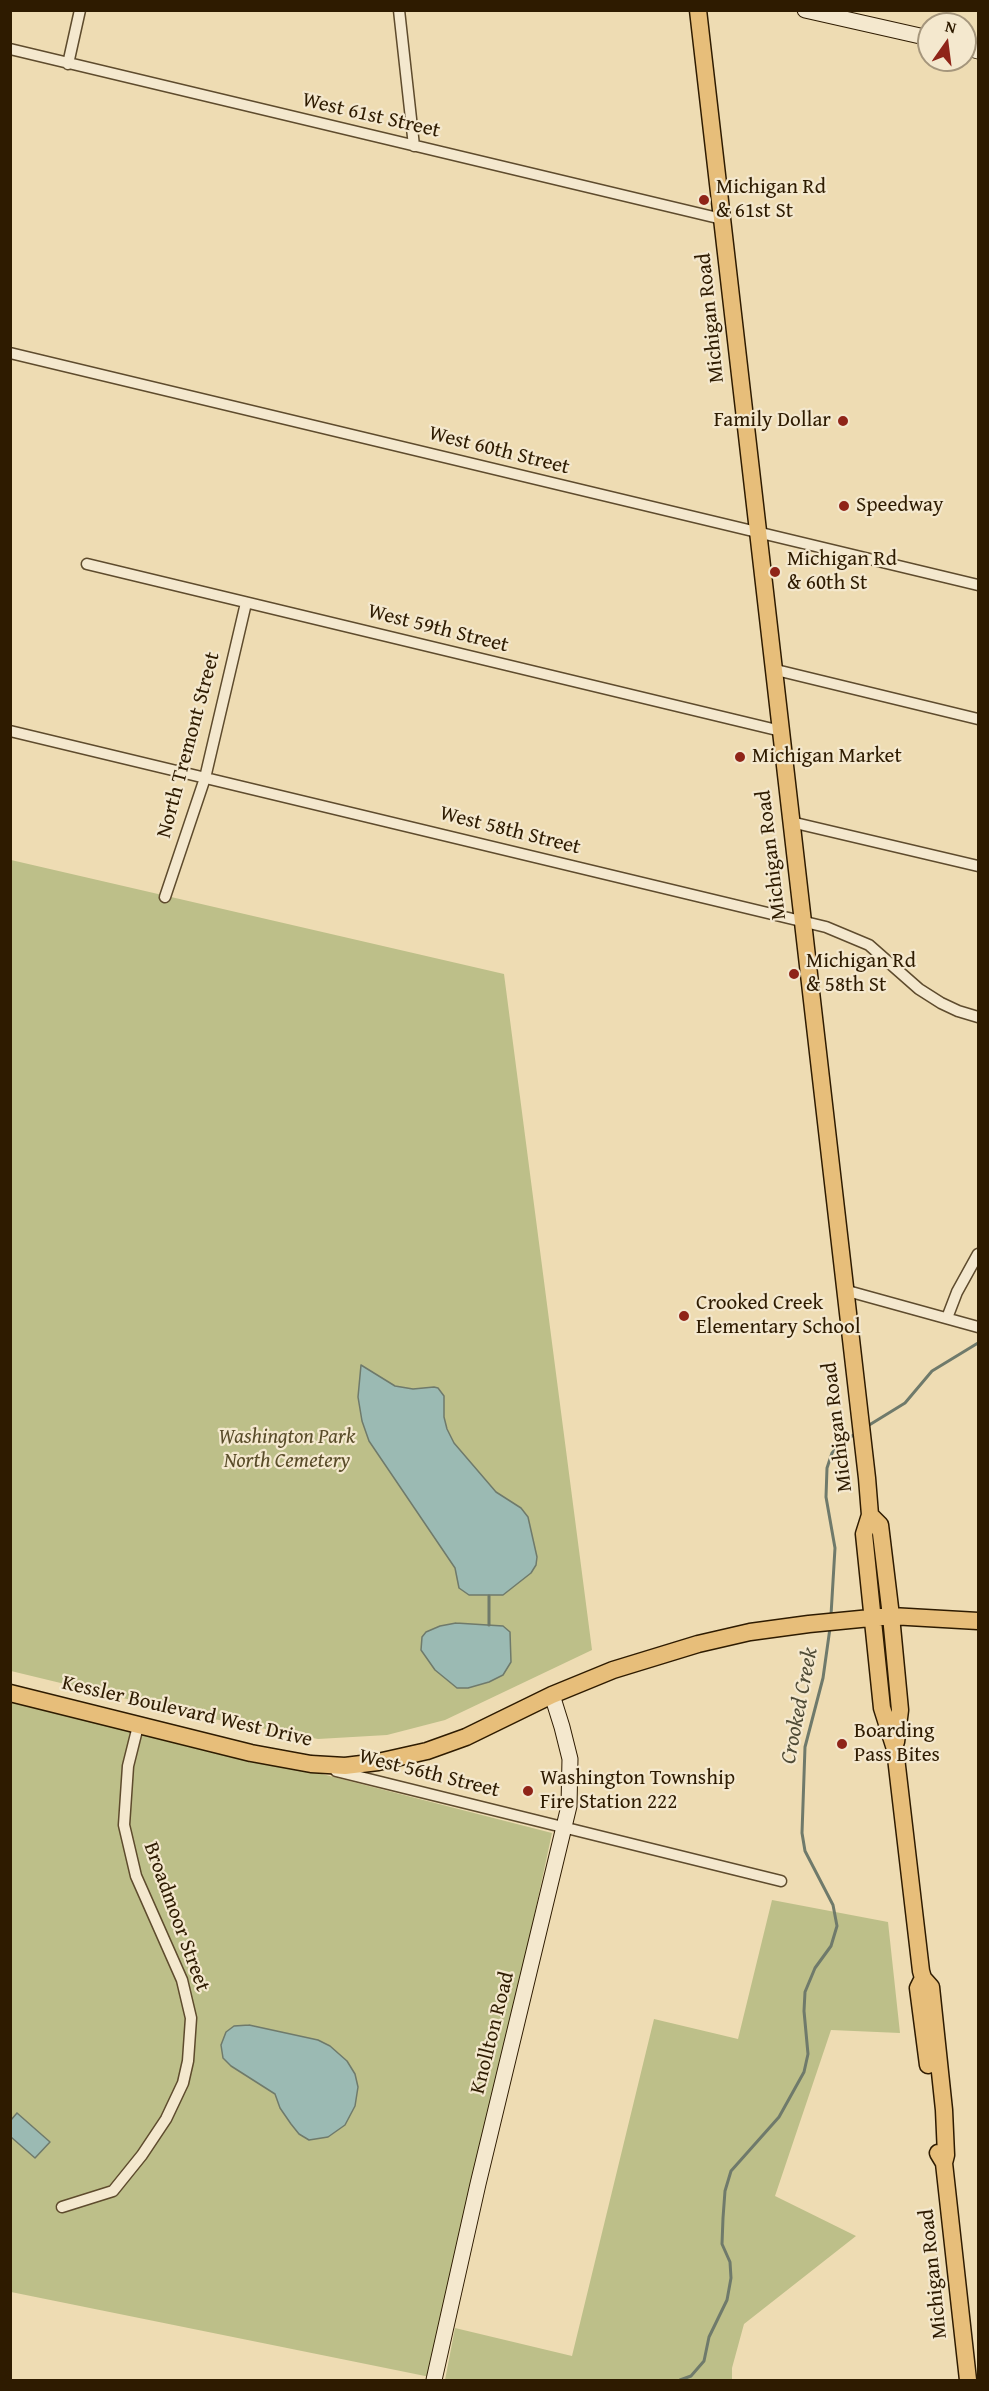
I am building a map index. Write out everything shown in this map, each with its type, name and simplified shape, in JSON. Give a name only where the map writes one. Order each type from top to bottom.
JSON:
[{"type":"main road","name":"Michigan Road","points":[[698,10],[870,1515],[864,1534],[882,1708],[896,1749]]},
{"type":"main road","name":"Michigan Road","points":[[870,1515],[880,1525],[891,1616],[900,1710],[896,1749],[913,1912],[923,1978],[932,1987],[944,2110],[946,2155],[944,2163],[972,2352],[968,2380]]},
{"type":"main road","name":"Kessler Boulevard West Drive","points":[[10,1694],[251,1753],[311,1764],[345,1766],[378,1762],[427,1751],[466,1737],[552,1695],[613,1670],[686,1647],[750,1632],[891,1616],[978,1622]]},
{"type":"street","points":[[68,64],[80,10]]},
{"type":"street","points":[[399,10],[414,146]]},
{"type":"street","points":[[805,10],[917,35]]},
{"type":"street","name":"West 61st Street","points":[[10,49],[722,219]]},
{"type":"street","name":"West 60th Street","points":[[10,353],[978,585]]},
{"type":"street","name":"West 59th Street","points":[[87,564],[781,731]]},
{"type":"street","name":"North Tremont Street","points":[[165,897],[205,778],[246,603]]},
{"type":"street","points":[[772,669],[978,719]]},
{"type":"street","name":"West 58th Street","points":[[10,731],[839,931],[869,945],[926,994],[949,1008],[978,1017]]},
{"type":"street","points":[[791,822],[978,866]]},
{"type":"street","points":[[952,1320],[957,1292],[978,1254]]},
{"type":"street","points":[[844,1290],[978,1327]]},
{"type":"street","name":"Knollton Road","points":[[434,2380],[570,1797],[570,1759],[552,1695]]},
{"type":"street","name":"Broadmoor Street","points":[[62,2207],[113,2191],[142,2155],[165,2119],[183,2083],[188,2061],[191,2018],[182,1980],[136,1875],[124,1825],[128,1766],[138,1726]]},
{"type":"street","name":"West 56th Street","points":[[311,1764],[781,1881]]},
{"type":"green space","name":"Washington Park North Cemetery","points":[[11,860],[504,974],[592,1650],[445,1720],[387,1735],[318,1739],[193,1715],[11,1671]]},
{"type":"green space","points":[[10,1694],[552,1833],[435,2378],[11,2292]]},
{"type":"green space","points":[[772,1900],[888,1922],[900,2033],[831,2030],[775,2196],[856,2236],[744,2324],[732,2368],[732,2380],[445,2380],[455,2328],[572,2356],[654,2019],[738,2039]]},
{"type":"water","points":[[361,1365],[395,1386],[413,1389],[438,1388],[444,1396],[444,1417],[454,1443],[496,1492],[521,1508],[528,1517],[537,1557],[536,1565],[531,1573],[503,1595],[469,1595],[459,1588],[455,1568],[369,1441],[362,1421],[358,1397]]},
{"type":"water","points":[[456,1623],[503,1626],[510,1632],[511,1662],[503,1675],[468,1688],[457,1688],[435,1670],[421,1650],[422,1637],[426,1632],[440,1626]]},
{"type":"water","points":[[249,2025],[318,2040],[330,2046],[347,2061],[355,2074],[358,2087],[355,2106],[345,2125],[328,2137],[309,2140],[299,2134],[291,2124],[280,2108],[275,2094],[231,2066],[223,2058],[221,2045],[226,2032],[234,2026]]},
{"type":"water","points":[[17,2113],[50,2142],[35,2158],[11,2137],[11,2120]]},
{"type":"waterway","name":"Crooked Creek","points":[[866,1427],[905,1403],[932,1371],[978,1343]]},
{"type":"waterway","name":"Crooked Creek","points":[[831,1615],[835,1548],[826,1497],[827,1468],[832,1453],[840,1444],[855,1434]]},
{"type":"waterway","points":[[489,1596],[489,1625]]},
{"type":"waterway","name":"Crooked Creek","points":[[680,2380],[691,2376],[704,2361],[709,2337],[727,2300],[731,2278],[730,2262],[722,2244],[725,2191],[731,2171],[779,2117],[804,2072],[808,2054],[804,2011],[805,1992],[815,1968],[831,1946],[837,1926],[833,1905],[805,1851],[802,1833],[805,1747],[823,1678],[830,1628]]},
{"type":"place","name":"Michigan Rd & 61st St","points":[[704,200]]},
{"type":"place","name":"Family Dollar","points":[[843,421]]},
{"type":"place","name":"Speedway","points":[[844,506]]},
{"type":"place","name":"Michigan Rd & 60th St","points":[[775,572]]},
{"type":"place","name":"Michigan Market","points":[[740,757]]},
{"type":"place","name":"Michigan Rd & 58th St","points":[[794,974]]},
{"type":"place","name":"Crooked Creek Elementary School","points":[[684,1316]]},
{"type":"place","name":"Boarding Pass Bites","points":[[842,1744]]},
{"type":"place","name":"Washington Township Fire Station 222","points":[[528,1791]]}]
